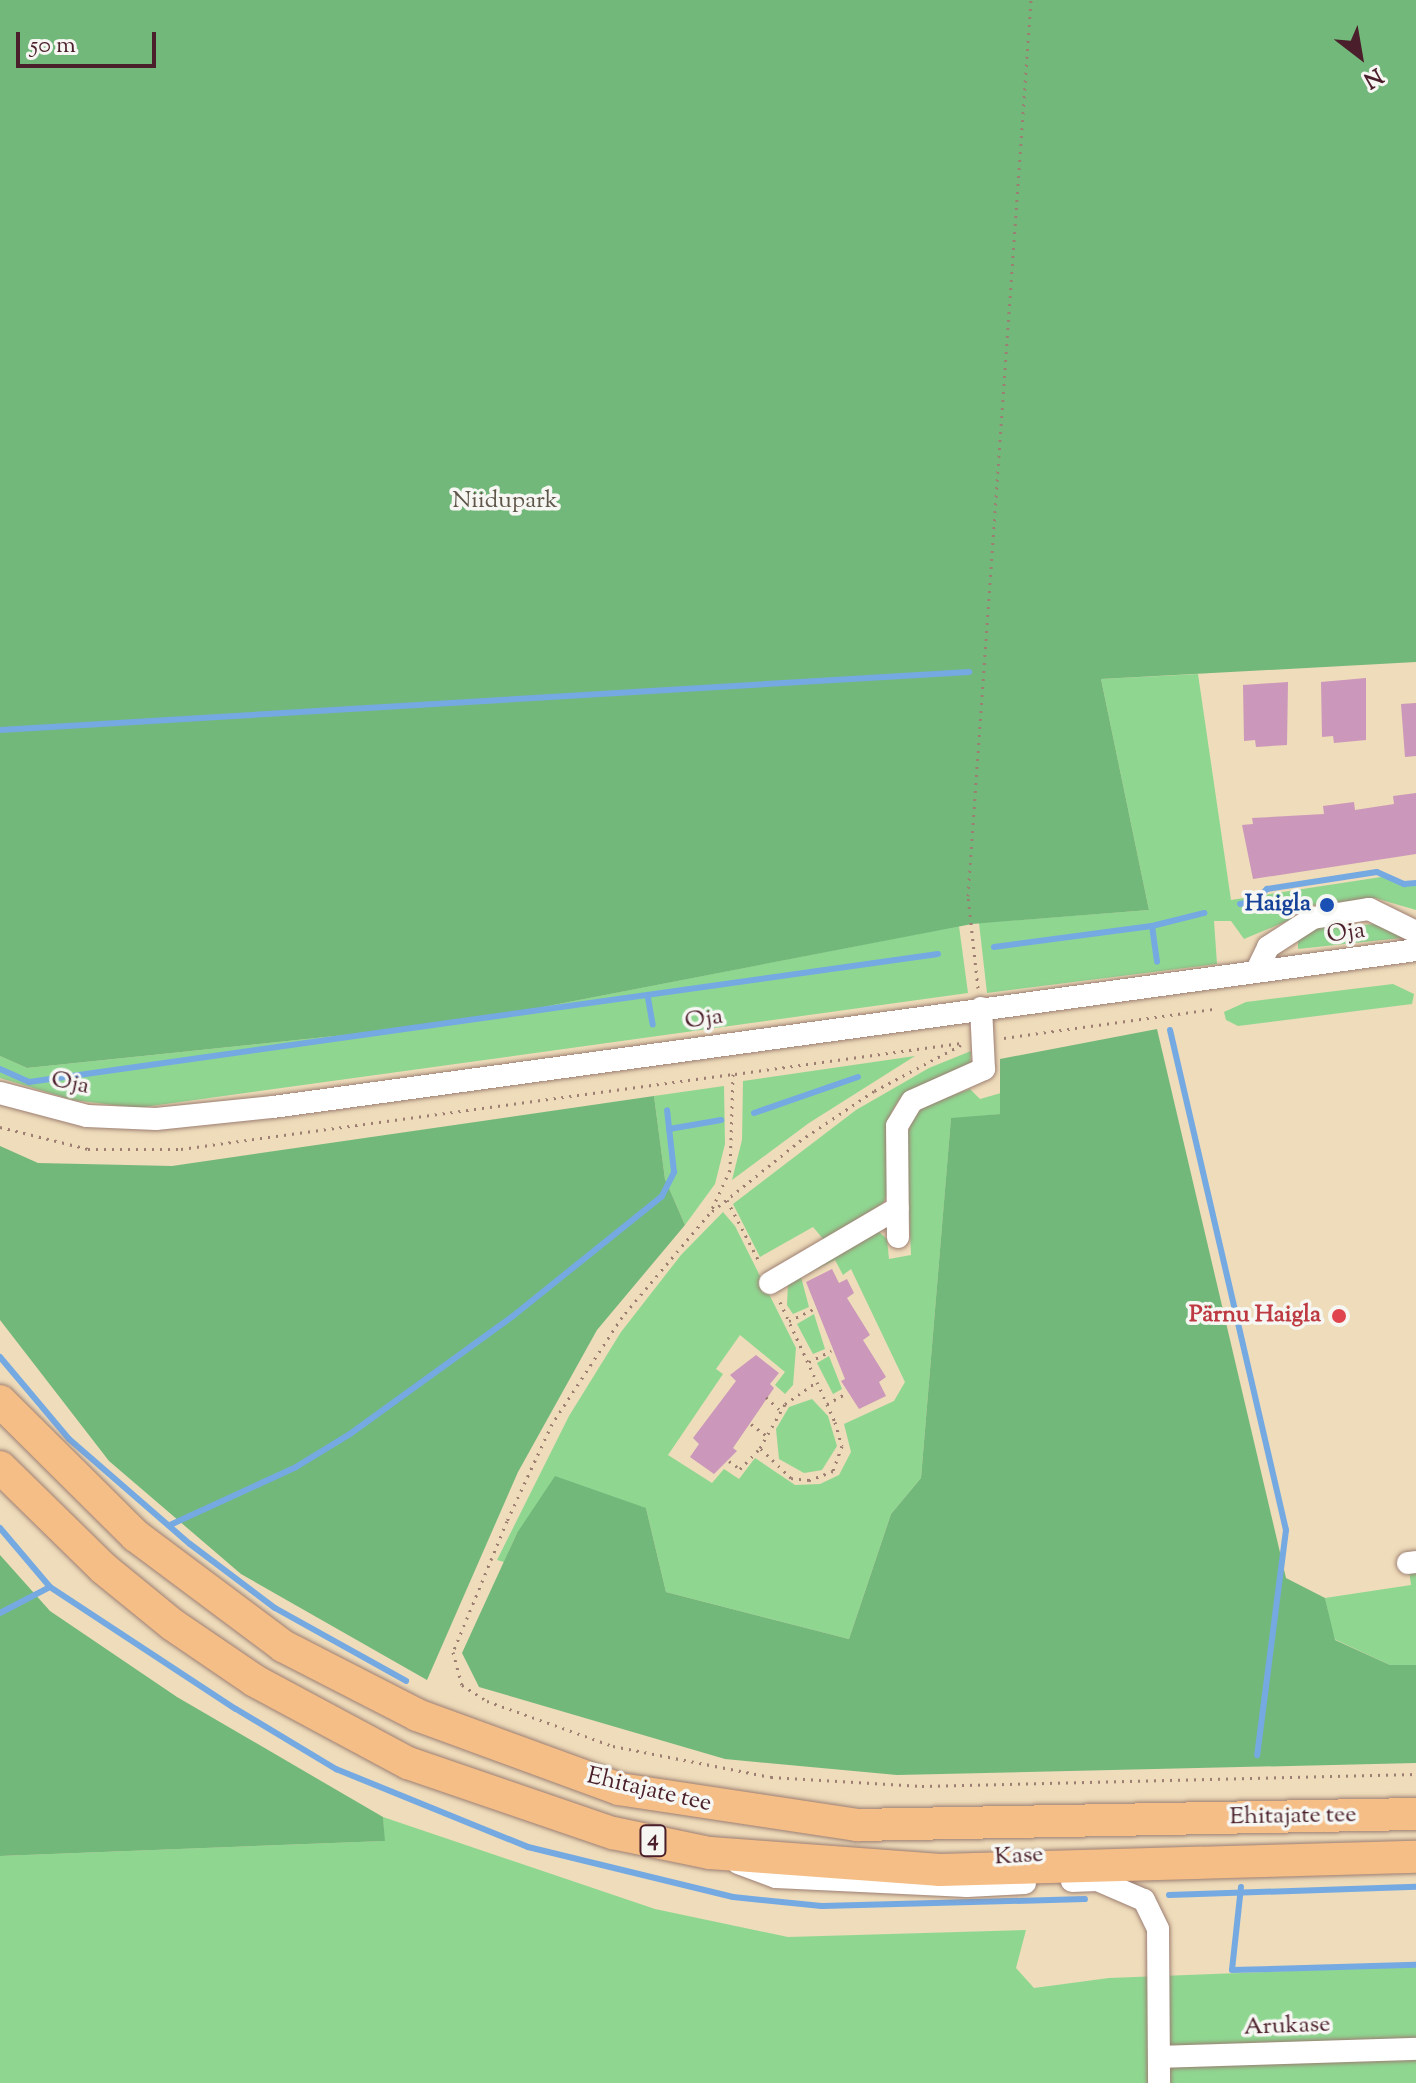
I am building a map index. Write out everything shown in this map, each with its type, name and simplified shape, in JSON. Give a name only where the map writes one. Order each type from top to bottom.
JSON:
[{"type":"highway","name":"Ehitajate tee","points":[[0,1401],[136,1536],[283,1646],[417,1715],[619,1789],[857,1825],[1416,1814]]},
{"type":"highway","name":"Ehitajate tee","points":[[0,1467],[67,1536],[173,1625],[255,1681],[408,1763],[495,1796],[613,1833],[710,1853],[940,1870],[1416,1857]]},
{"type":"street","points":[[1256,972],[1268,947],[1313,918],[1369,909],[1416,932]]},
{"type":"street","name":"Oja","points":[[0,1093],[87,1116],[156,1119],[273,1107],[1416,950]]},
{"type":"street","points":[[898,1237],[896,1137],[902,1111],[925,1094],[984,1069],[981,1008]]},
{"type":"street","points":[[770,1283],[898,1208]]},
{"type":"street","name":"Kase","points":[[710,1853],[776,1877],[967,1886],[1097,1880],[1144,1900],[1158,1929],[1159,2083]]},
{"type":"street","name":"Arukase","points":[[1160,2057],[1416,2049]]},
{"type":"path","points":[[981,1008],[968,896],[1031,0]]},
{"type":"path","points":[[967,1043],[874,1091],[709,1214],[622,1317],[552,1424],[453,1652],[462,1685],[487,1701],[613,1746],[771,1777],[922,1786],[1416,1774]]},
{"type":"path","points":[[0,1127],[88,1149],[181,1149],[733,1074],[730,1170],[709,1214]]},
{"type":"path","points":[[727,1200],[789,1322],[827,1404],[842,1446],[833,1471],[809,1480],[791,1478],[760,1448]]},
{"type":"path","points":[[789,1322],[814,1309]]},
{"type":"path","points":[[808,1363],[831,1351]]},
{"type":"path","points":[[729,1461],[740,1469],[760,1448],[781,1411],[817,1382]]},
{"type":"path","points":[[827,1404],[847,1393]]},
{"type":"path","points":[[766,1397],[781,1411]]},
{"type":"path","points":[[751,1424],[767,1436]]},
{"type":"green space","name":"Niidupark","points":[[0,0],[1416,0],[1416,662],[1101,679],[1149,910],[972,924],[460,1023],[27,1068],[0,1056]]},
{"type":"green space","points":[[1198,674],[1231,900],[1381,877],[1416,883],[1416,910],[1375,898],[1288,908],[1292,919],[1244,939],[1231,921],[1214,921],[1217,964],[987,993],[979,923],[1149,910],[1101,679]]},
{"type":"green space","points":[[1376,924],[1403,932],[1401,938],[1298,949],[1298,940],[1316,928]]},
{"type":"green space","points":[[959,926],[968,993],[137,1108],[73,1100],[0,1078],[0,1056],[27,1068],[460,1023]]},
{"type":"green space","points":[[1393,984],[1414,994],[1412,1004],[1238,1026],[1226,1020],[1224,1012],[1246,1002]]},
{"type":"green space","points":[[1157,1029],[1286,1578],[1325,1598],[1335,1640],[1390,1665],[1416,1665],[1416,1763],[897,1775],[725,1759],[479,1687],[462,1653],[517,1533],[555,1476],[646,1508],[666,1592],[849,1639],[891,1514],[921,1478],[951,1118],[1000,1114],[1000,1059]]},
{"type":"green space","points":[[971,1051],[970,1067],[900,1098],[892,1111],[886,1131],[888,1194],[883,1203],[824,1240],[813,1227],[760,1257],[733,1204],[856,1110],[929,1068]]},
{"type":"green space","points":[[915,1056],[809,1123],[732,1180],[742,1140],[743,1081]]},
{"type":"green space","points":[[724,1086],[725,1144],[715,1184],[685,1225],[665,1179],[654,1096]]},
{"type":"green space","points":[[970,1089],[980,1099],[1001,1093],[1001,1114],[951,1119],[921,1478],[891,1514],[849,1639],[666,1592],[646,1508],[517,1533],[504,1562],[497,1560],[569,1416],[621,1332],[681,1255],[723,1212],[735,1226],[796,1348],[793,1385],[785,1394],[775,1385],[785,1372],[740,1335],[716,1369],[723,1374],[668,1455],[712,1483],[724,1469],[739,1479],[755,1458],[795,1485],[820,1484],[839,1475],[851,1452],[844,1424],[894,1401],[905,1382],[851,1269],[843,1275],[835,1260],[801,1277],[809,1307],[793,1314],[787,1305],[788,1282],[879,1232],[887,1239],[889,1259],[911,1255],[906,1140],[912,1119],[923,1106]]},
{"type":"green space","points":[[654,1096],[665,1179],[685,1225],[597,1330],[518,1472],[427,1680],[241,1574],[109,1461],[0,1320],[0,1146],[38,1163],[172,1166]]},
{"type":"green space","points":[[814,1314],[825,1349],[813,1354],[797,1324]]},
{"type":"green space","points":[[829,1356],[842,1389],[833,1394],[817,1363]]},
{"type":"green space","points":[[812,1399],[828,1416],[837,1446],[822,1470],[804,1473],[779,1459],[776,1429],[789,1407]]},
{"type":"green space","points":[[0,1555],[50,1611],[177,1697],[383,1817],[385,1841],[0,1856]]},
{"type":"green space","points":[[1416,1569],[1416,1665],[1390,1665],[1334,1639],[1325,1598],[1411,1585],[1409,1570]]},
{"type":"green space","points":[[383,1817],[655,1909],[788,1937],[1026,1930],[1016,1968],[1034,1988],[1109,1978],[1416,1966],[1416,2083],[0,2083],[0,1856],[384,1841]]},
{"type":"building","points":[[1366,678],[1366,740],[1334,743],[1333,736],[1322,737],[1321,682]]},
{"type":"building","points":[[1288,682],[1287,745],[1256,747],[1255,740],[1244,741],[1243,685]]},
{"type":"building","points":[[1416,703],[1416,756],[1405,757],[1401,704]]},
{"type":"building","points":[[1416,793],[1416,854],[1253,879],[1242,825],[1253,824],[1252,818],[1324,814],[1323,806],[1354,802],[1355,810],[1394,804],[1393,796]]},
{"type":"building","points":[[832,1269],[839,1283],[847,1279],[854,1293],[847,1298],[870,1335],[863,1340],[886,1377],[879,1382],[886,1396],[859,1409],[841,1381],[845,1379],[806,1282]]},
{"type":"building","points":[[756,1355],[779,1373],[770,1384],[774,1388],[733,1448],[737,1451],[714,1474],[690,1457],[699,1444],[693,1438],[736,1381],[730,1375]]},
{"type":"waterway","points":[[0,730],[969,672]]},
{"type":"waterway","points":[[1240,904],[1255,901],[1267,889],[1377,872],[1404,884],[1416,883]]},
{"type":"waterway","points":[[994,947],[1152,926],[1204,913]]},
{"type":"waterway","points":[[1152,926],[1157,962]]},
{"type":"waterway","points":[[0,1069],[29,1082],[938,954]]},
{"type":"waterway","points":[[648,998],[653,1025]]},
{"type":"waterway","points":[[1170,1030],[1286,1530],[1257,1755]]},
{"type":"waterway","points":[[754,1113],[858,1077]]},
{"type":"waterway","points":[[170,1525],[296,1467],[350,1434],[513,1316],[662,1196],[674,1172],[667,1110]]},
{"type":"waterway","points":[[669,1129],[721,1120]]},
{"type":"waterway","points":[[0,1357],[69,1439],[190,1544],[275,1608],[406,1681]]},
{"type":"waterway","points":[[0,1528],[50,1587],[236,1709],[336,1769],[528,1847],[733,1897],[822,1906],[1085,1899]]},
{"type":"waterway","points":[[0,1613],[50,1587]]},
{"type":"waterway","points":[[1241,1887],[1232,1970],[1416,1965]]},
{"type":"waterway","points":[[1169,1895],[1416,1887]]},
{"type":"place","name":"Haigla","points":[[1327,905]]},
{"type":"place","name":"Pärnu Haigla","points":[[1339,1316]]}]
